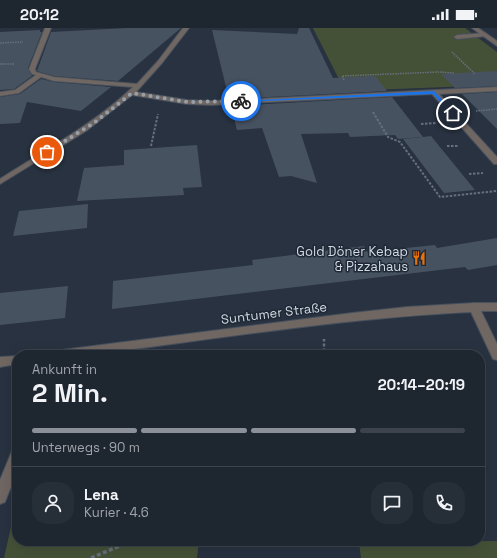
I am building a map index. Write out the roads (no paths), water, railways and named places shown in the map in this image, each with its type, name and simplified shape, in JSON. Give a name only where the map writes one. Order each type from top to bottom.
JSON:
[{"type":"street","points":[[48,28],[32,69],[34,73],[39,76],[54,79],[138,86]]},
{"type":"street","points":[[0,182],[94,123],[132,93],[169,52],[186,28]]},
{"type":"street","points":[[475,28],[497,44]]},
{"type":"street","points":[[457,37],[485,35]]},
{"type":"street","points":[[0,94],[17,92],[39,76]]},
{"type":"street","points":[[132,93],[163,99],[211,103],[497,89]]},
{"type":"street","points":[[434,92],[497,162]]},
{"type":"street","points":[[0,173],[11,175]]},
{"type":"street","points":[[474,307],[497,356]]},
{"type":"street","name":"Suntumer Straße","points":[[97,350],[407,311],[497,307]]},
{"type":"street","points":[[0,362],[12,361]]},
{"type":"street","points":[[0,497],[12,467]]},
{"type":"place","name":"Gold Döner Kebap & Pizzahaus","points":[[419,258]]}]
